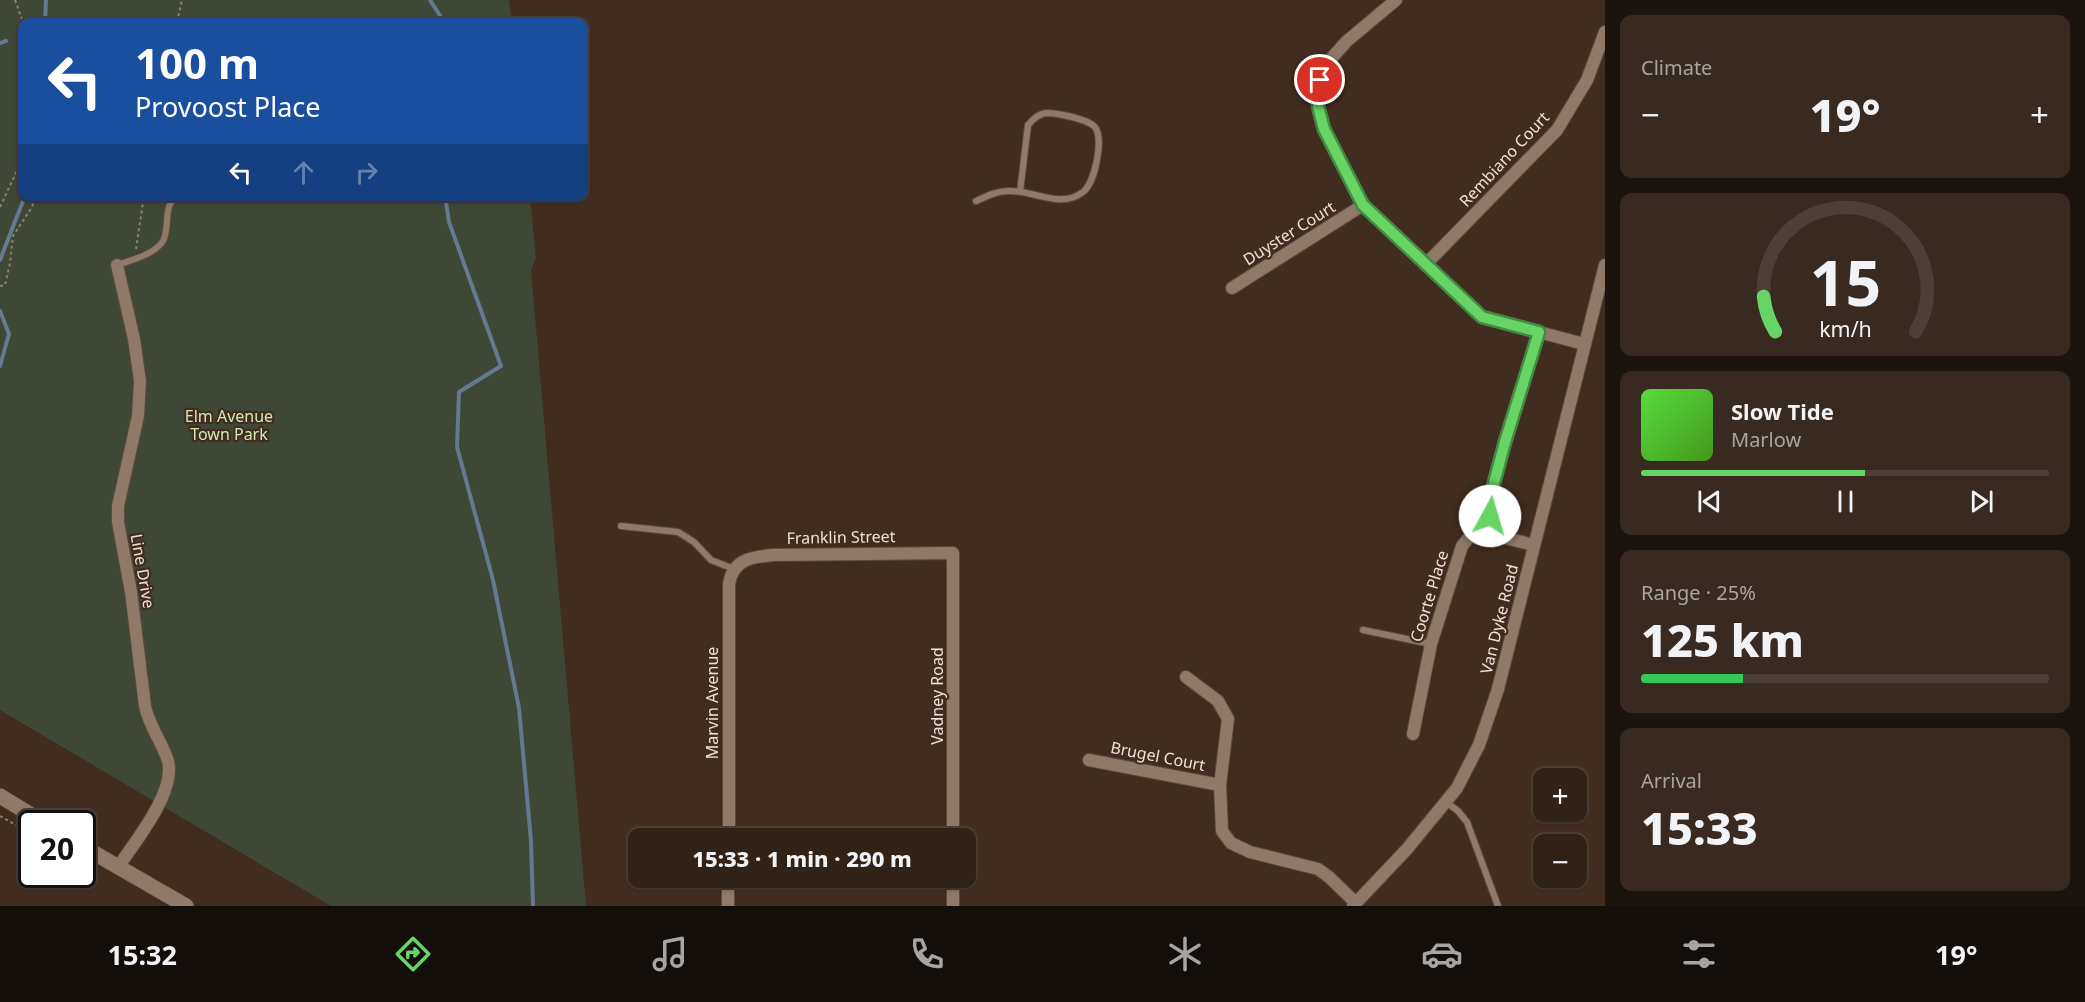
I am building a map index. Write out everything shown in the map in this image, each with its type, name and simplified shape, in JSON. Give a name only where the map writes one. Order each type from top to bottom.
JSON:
[{"type":"street","points":[[1396,0],[1347,41],[1329,61],[1320,80],[1318,106],[1324,129],[1363,205],[1482,317],[1584,344]]},
{"type":"street","name":"Rembiano Court","points":[[1425,264],[1557,130],[1587,80],[1605,32]]},
{"type":"street","name":"Duyster Court","points":[[1232,288],[1363,205]]},
{"type":"street","name":"Line Drive","points":[[117,265],[134,339],[140,381],[140,403],[118,506],[118,522],[131,592],[146,712],[167,760],[169,770],[169,782],[118,867]]},
{"type":"street","name":"Van Dyke Road","points":[[1354,905],[1407,849],[1457,788],[1489,720],[1605,265]]},
{"type":"street","name":"Coorte Place","points":[[1413,734],[1431,644],[1462,546],[1472,534],[1490,534]]},
{"type":"street","points":[[1490,534],[1534,546]]},
{"type":"street","name":"Franklin Street","points":[[734,569],[746,559],[773,555],[953,553]]},
{"type":"street","name":"Vadney Road","points":[[953,553],[953,828]]},
{"type":"street","name":"Marvin Avenue","points":[[729,828],[729,584],[734,569]]},
{"type":"street","points":[[1186,677],[1218,701],[1228,719],[1220,785],[1222,831],[1231,843],[1250,852],[1318,869],[1329,877],[1354,905]]},
{"type":"street","name":"Brugel Court","points":[[1089,760],[1220,785]]},
{"type":"street","points":[[0,796],[23,810]]},
{"type":"street","points":[[96,854],[186,906]]},
{"type":"street","points":[[728,888],[728,906]]},
{"type":"street","points":[[953,888],[954,906]]},
{"type":"lane","points":[[976,201],[994,193],[1012,191],[1063,200],[1084,192],[1093,180],[1095,171],[1098,135],[1095,128],[1090,124],[1063,115],[1045,113],[1034,118],[1028,125],[1020,192]]},
{"type":"lane","points":[[117,265],[155,249],[162,242],[167,231],[172,201]]},
{"type":"lane","points":[[1490,534],[1490,498],[1539,332]]},
{"type":"lane","points":[[621,526],[678,532],[694,542],[711,560],[734,569]]},
{"type":"lane","points":[[1364,630],[1431,644]]},
{"type":"lane","points":[[1446,802],[1467,822],[1498,906]]},
{"type":"path","points":[[15,0],[22,18]]},
{"type":"path","points":[[178,18],[182,0]]},
{"type":"path","points":[[0,207],[18,169]]},
{"type":"path","points":[[0,286],[5,285],[13,236],[33,201]]},
{"type":"path","points":[[136,258],[143,201]]},
{"type":"path","points":[[0,816],[18,826]]},
{"type":"green space","name":"Elm Avenue Town Park","points":[[0,0],[509,0],[511,18],[18,18],[18,201],[530,201],[536,258],[531,270],[586,906],[331,906],[0,710]]},
{"type":"waterway","points":[[45,18],[46,0]]},
{"type":"waterway","points":[[430,0],[441,18]]},
{"type":"waterway","points":[[0,43],[6,41]]},
{"type":"waterway","points":[[0,260],[23,201]]},
{"type":"waterway","points":[[446,201],[449,222],[501,366],[459,392],[457,447],[493,580],[519,708],[531,841],[533,906]]},
{"type":"waterway","points":[[0,311],[9,334],[0,366]]},
{"type":"route","points":[[1320,80],[1318,106],[1324,129],[1363,205],[1482,317],[1539,332],[1490,498],[1490,516]]}]
